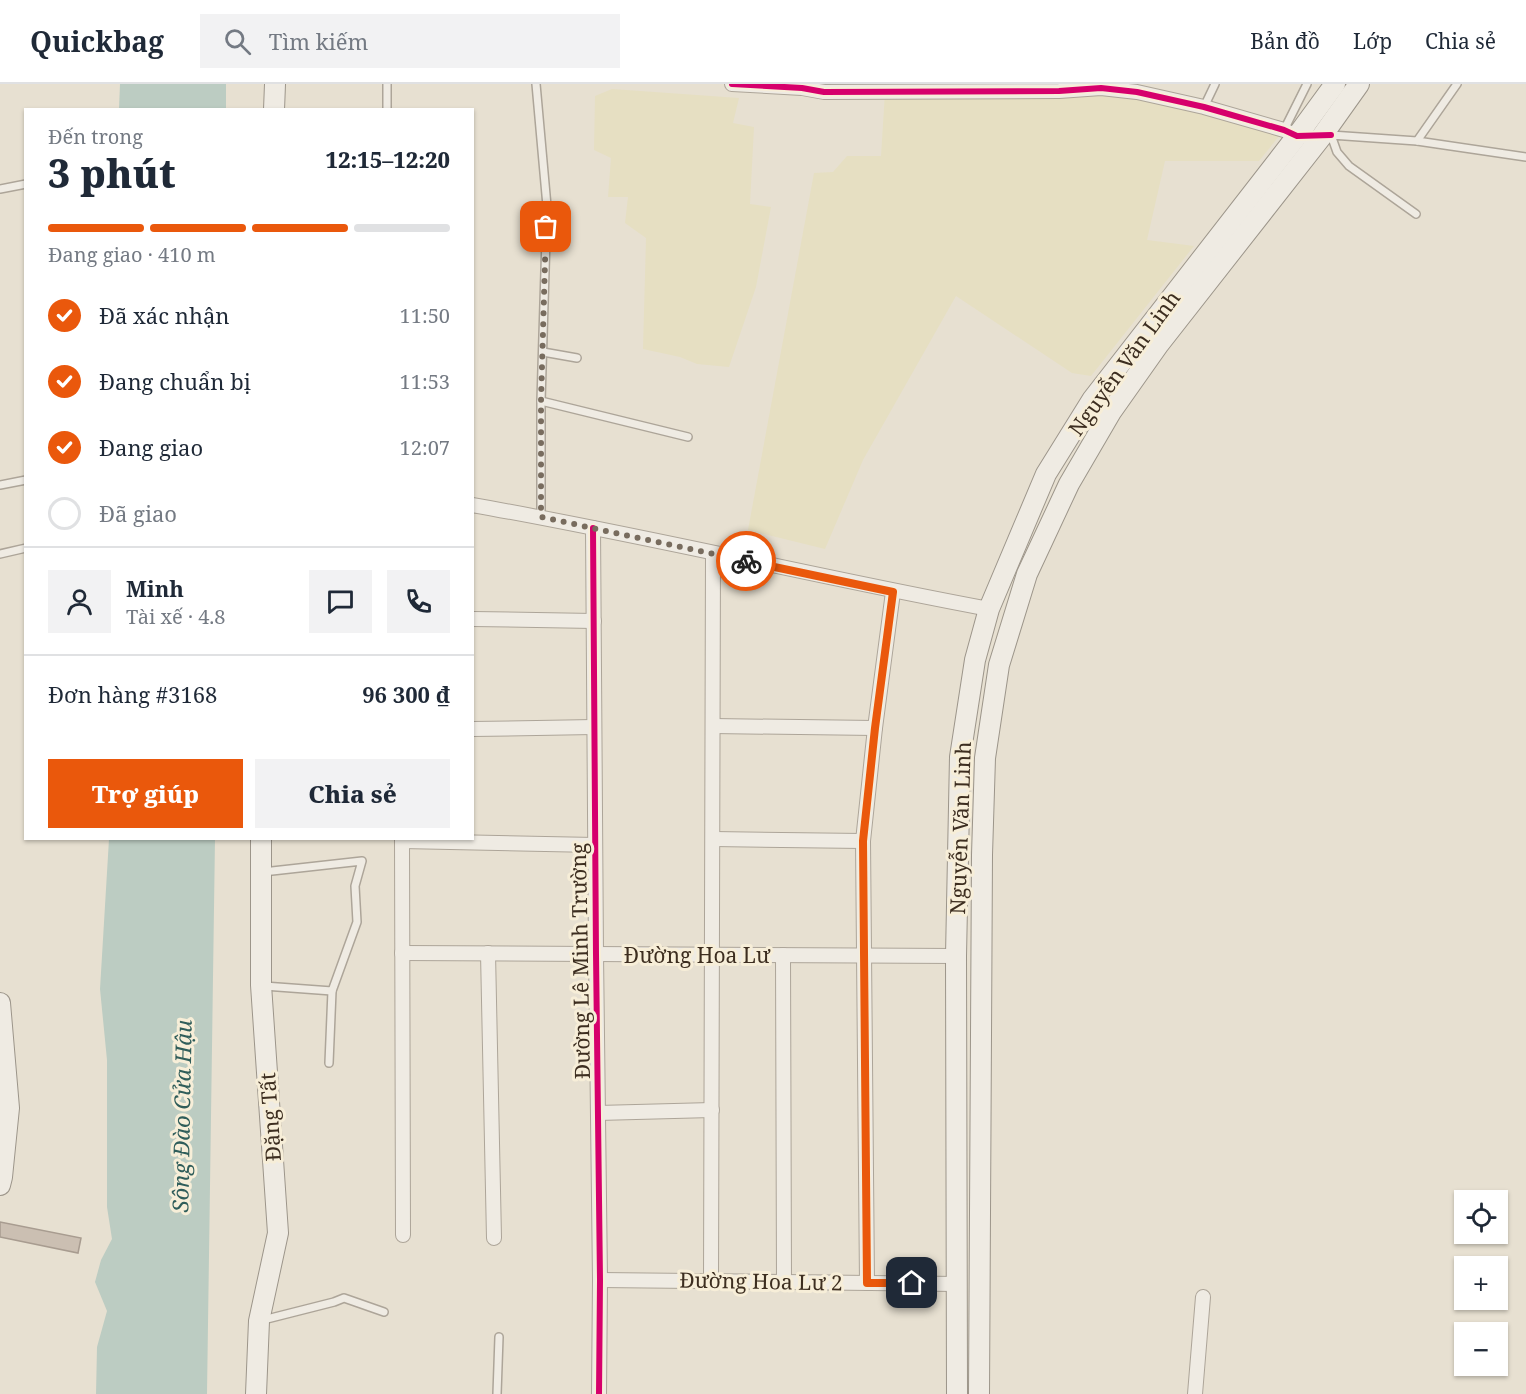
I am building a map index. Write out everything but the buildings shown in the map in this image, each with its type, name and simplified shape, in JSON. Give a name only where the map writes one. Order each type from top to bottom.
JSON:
[{"type":"main road","points":[[274,84],[274,108]]},
{"type":"main road","name":"Nguyễn Văn Linh","points":[[957,1394],[956,956],[960,757],[975,660],[989,609],[1046,474],[1098,392],[1291,133],[1335,84]]},
{"type":"main road","name":"Nguyễn Văn Linh","points":[[979,1394],[985,758],[999,665],[1027,574],[1069,484],[1111,412],[1159,344],[1326,135],[1359,84]]},
{"type":"main road","points":[[1046,474],[1069,484]]},
{"type":"main road","name":"Đặng Tất","points":[[256,1394],[259,1321],[278,1233],[261,985],[261,840]]},
{"type":"main road","points":[[957,897],[982,898]]},
{"type":"main road","points":[[0,1003],[9,1108],[0,1185]]},
{"type":"street","points":[[732,84],[827,88],[997,90],[1139,88],[1291,133],[1326,135]]},
{"type":"street","points":[[474,505],[541,517],[893,592],[989,609]]},
{"type":"street","name":"Đường Lê Minh Trường","points":[[593,528],[599,1394]]},
{"type":"street","points":[[711,1281],[713,554]]},
{"type":"street","points":[[867,1283],[863,841],[893,592]]},
{"type":"street","points":[[474,619],[594,621]]},
{"type":"street","points":[[474,729],[594,726]]},
{"type":"street","points":[[713,726],[875,728]]},
{"type":"street","points":[[712,839],[863,841]]},
{"type":"street","points":[[403,1235],[402,840],[595,845]]},
{"type":"street","name":"Đường Hoa Lư","points":[[402,953],[956,956]]},
{"type":"street","points":[[488,953],[494,1238]]},
{"type":"street","points":[[783,955],[784,1282]]},
{"type":"street","points":[[598,1113],[712,1110]]},
{"type":"street","name":"Đường Hoa Lư 2","points":[[600,1280],[957,1284]]},
{"type":"street","points":[[1195,1394],[1203,1297]]},
{"type":"lane","points":[[387,84],[387,108]]},
{"type":"lane","points":[[536,84],[547,206],[541,401],[541,517]]},
{"type":"lane","points":[[1204,107],[1215,84]]},
{"type":"lane","points":[[1291,133],[1307,84]]},
{"type":"lane","points":[[1417,141],[1457,84]]},
{"type":"lane","points":[[1326,135],[1417,141],[1526,157]]},
{"type":"lane","points":[[1326,135],[1349,166],[1416,214]]},
{"type":"lane","points":[[0,189],[24,184]]},
{"type":"lane","points":[[543,352],[577,358]]},
{"type":"lane","points":[[541,401],[688,437]]},
{"type":"lane","points":[[0,485],[24,480]]},
{"type":"lane","points":[[0,554],[24,548]]},
{"type":"lane","points":[[260,873],[362,861],[355,886],[357,922],[332,991],[329,1063]]},
{"type":"lane","points":[[261,985],[332,991]]},
{"type":"lane","points":[[259,1321],[344,1298],[384,1312]]},
{"type":"lane","points":[[496,1394],[499,1337]]},
{"type":"shaded area","points":[[1101,88],[1284,130],[1259,161],[1165,161],[1147,240],[1194,246],[1091,376],[1072,373],[956,296],[863,460],[825,549],[748,530],[814,173],[833,172],[847,156],[881,156],[885,92]]},
{"type":"shaded area","points":[[612,89],[739,98],[733,123],[754,127],[750,204],[771,207],[756,287],[729,367],[697,364],[680,357],[643,349],[646,238],[625,223],[628,197],[608,197],[611,158],[594,150],[595,96]]},
{"type":"water","points":[[120,84],[226,84],[226,108],[119,108]]},
{"type":"water","name":"Sông Đào Cửa Hậu","points":[[109,840],[215,840],[207,1394],[96,1394],[97,1347],[107,1311],[95,1282],[101,1260],[112,1239],[107,1207],[107,1060],[100,989]]},
{"type":"cycle path","points":[[732,84],[802,88],[824,92],[1059,91],[1101,88],[1137,92],[1204,107],[1284,130],[1297,136],[1331,135]]},
{"type":"cycle path","points":[[593,528],[599,1394]]},
{"type":"cycle path","points":[[867,1283],[863,841],[893,592]]},
{"type":"way so far","points":[[546,227],[541,401],[541,517],[746,561]]},
{"type":"route","points":[[746,561],[893,592],[863,841],[867,1283],[912,1283]]}]
